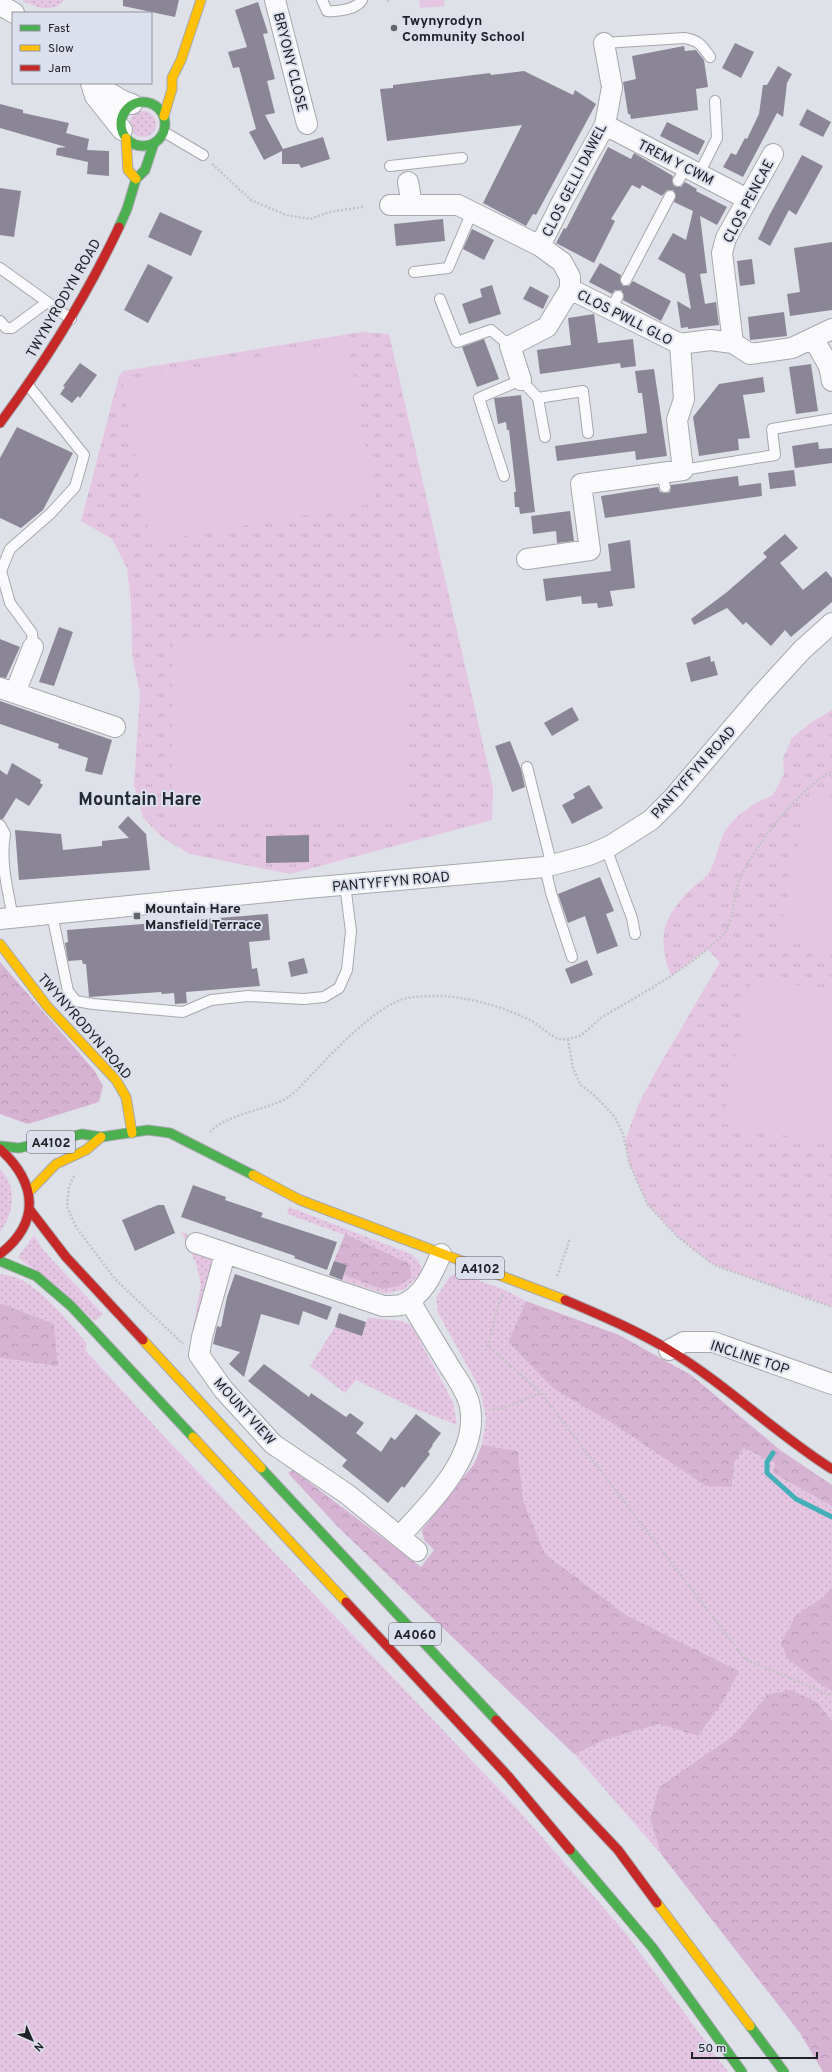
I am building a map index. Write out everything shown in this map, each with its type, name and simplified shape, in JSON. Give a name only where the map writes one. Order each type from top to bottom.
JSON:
[{"type":"main road","points":[[164,132],[164,116],[172,89],[172,78],[181,60],[201,0]]},
{"type":"main road","points":[[161,84],[172,78]]},
{"type":"main road","points":[[136,179],[128,170],[128,150],[122,116],[126,109],[152,92]]},
{"type":"main road","points":[[136,103],[154,104],[164,116]]},
{"type":"main road","name":"TWYNYRODYN ROAD","points":[[0,424],[28,385],[71,319],[127,209],[136,179],[145,170],[149,154],[154,143],[164,132]]},
{"type":"main road","points":[[124,134],[139,146],[154,143]]},
{"type":"main road","name":"TWYNYRODYN ROAD","points":[[0,944],[47,1006],[116,1080],[126,1097],[132,1133]]},
{"type":"main road","name":"A4102","points":[[0,1148],[19,1148],[82,1134],[101,1137],[148,1130],[170,1133],[198,1146],[300,1200],[441,1254],[550,1293],[606,1318],[669,1350],[720,1385],[807,1453],[832,1469]]},
{"type":"main road","name":"A4102","points":[[29,1192],[56,1164],[86,1150],[101,1137]]},
{"type":"main road","points":[[0,1148],[11,1157],[23,1173],[29,1192],[30,1210],[18,1239],[0,1254]]},
{"type":"main road","name":"A4060","points":[[30,1210],[66,1257],[383,1600],[618,1850],[784,2072]]},
{"type":"main road","name":"A4060","points":[[0,1261],[36,1276],[71,1306],[508,1776],[652,1947],[742,2072]]},
{"type":"street","name":"BRYONY CLOSE","points":[[275,0],[307,124]]},
{"type":"street","points":[[0,5],[12,12]]},
{"type":"street","name":"CLOS GELLI DAWEL","points":[[540,246],[563,200],[605,125],[612,87],[604,43]]},
{"type":"street","points":[[92,84],[105,88],[124,103],[136,103]]},
{"type":"street","points":[[92,84],[96,96],[124,134]]},
{"type":"street","name":"TREM Y CWM","points":[[605,125],[687,174],[747,199]]},
{"type":"street","name":"CLOS PENCAE","points":[[733,343],[722,253],[726,238],[773,154]]},
{"type":"street","points":[[407,173],[412,205]]},
{"type":"street","name":"CLOS PWLL GLO","points":[[390,205],[458,205],[540,246],[562,262],[570,277],[570,289],[614,303],[680,344]]},
{"type":"street","points":[[520,380],[510,346],[547,327],[570,289]]},
{"type":"street","points":[[527,559],[590,550],[581,484],[664,480],[683,470],[677,420],[684,399],[680,344],[710,340],[733,343],[750,354],[792,348],[832,329]]},
{"type":"street","points":[[813,338],[829,366],[832,381]]},
{"type":"street","name":"PANTYFFYN ROAD","points":[[7,919],[307,888],[548,866],[589,856],[606,848],[651,820],[673,798],[759,697],[802,650],[832,623]]},
{"type":"street","points":[[32,647],[8,690],[115,727]]},
{"type":"street","points":[[196,1243],[383,1306],[400,1305],[410,1301],[420,1292],[433,1273],[441,1254]]},
{"type":"street","points":[[199,1355],[202,1337],[225,1254]]},
{"type":"street","points":[[400,1536],[451,1475],[464,1452],[472,1430],[470,1406],[461,1386],[410,1301]]},
{"type":"street","name":"INCLINE TOP","points":[[669,1350],[684,1342],[713,1342],[832,1384]]},
{"type":"street","name":"MOUNT VIEW","points":[[199,1355],[223,1389],[273,1444],[347,1494],[417,1551]]},
{"type":"lane","points":[[322,0],[328,11],[334,12],[357,6],[362,0]]},
{"type":"lane","points":[[604,43],[684,38],[695,40],[702,45],[710,57]]},
{"type":"lane","points":[[687,174],[717,138],[715,101]]},
{"type":"lane","points":[[164,132],[202,155]]},
{"type":"lane","points":[[390,166],[407,173],[462,158]]},
{"type":"lane","points":[[626,280],[670,196]]},
{"type":"lane","points":[[414,272],[448,268],[472,212]]},
{"type":"lane","points":[[0,268],[46,303],[71,319]]},
{"type":"lane","points":[[440,299],[457,342],[491,330],[510,346]]},
{"type":"lane","points":[[0,321],[6,328],[12,328],[46,303]]},
{"type":"lane","points":[[504,476],[479,398],[520,380],[538,398],[545,438]]},
{"type":"lane","points":[[28,385],[84,455],[75,487],[50,514],[10,549],[1,571],[10,603],[32,633],[32,647]]},
{"type":"lane","points":[[538,398],[583,391],[588,433]]},
{"type":"lane","points":[[683,470],[775,455],[772,429],[832,419]]},
{"type":"lane","points":[[527,767],[548,866],[551,893],[572,957]]},
{"type":"lane","points":[[0,825],[5,834],[3,845],[3,864],[7,919]]},
{"type":"lane","points":[[606,848],[632,918],[635,934]]},
{"type":"lane","points":[[52,914],[68,991],[76,1001],[93,1004],[183,1012],[211,1000],[248,996],[304,999],[324,997],[340,988],[347,970],[352,931],[345,885]]},
{"type":"path","points":[[388,0],[389,4]]},
{"type":"path","points":[[202,155],[251,200],[286,215],[310,219],[329,212],[363,207]]},
{"type":"path","points":[[198,1146],[214,1128],[229,1119],[267,1108],[289,1096],[342,1043],[381,1011],[402,999],[443,996],[468,1000],[504,1009],[529,1020],[559,1039],[568,1039],[578,1036],[600,1019],[685,967],[725,932],[730,920],[732,904],[740,880],[754,855],[769,833],[803,793],[820,777],[832,771]]},
{"type":"path","points":[[568,1039],[573,1068],[580,1084],[596,1097],[615,1117],[623,1134],[630,1165],[648,1205],[678,1237],[714,1265],[832,1308]]},
{"type":"path","points":[[78,1170],[69,1187],[67,1207],[76,1227],[115,1279],[192,1354],[199,1355]]},
{"type":"path","points":[[550,1293],[563,1262],[570,1239]]},
{"type":"path","points":[[511,1278],[498,1306],[488,1346],[541,1393],[745,1659],[832,1696]]},
{"type":"path","points":[[471,1413],[504,1408],[541,1393]]},
{"type":"green space","points":[[22,0],[64,0],[55,7],[43,8],[37,7]]},
{"type":"green space","points":[[419,0],[444,0],[445,6],[420,8]]},
{"type":"green space","points":[[143,111],[152,115],[156,124],[152,133],[143,137],[134,133],[130,124],[134,115]]},
{"type":"green space","points":[[361,332],[389,334],[493,788],[492,820],[290,874],[190,854],[163,838],[143,818],[134,785],[140,694],[132,655],[131,603],[127,568],[112,539],[81,521],[119,376],[123,371]]},
{"type":"green space","points":[[347,341],[376,503],[150,542],[122,381]]},
{"type":"green space","points":[[173,643],[406,643],[405,819],[172,819]]},
{"type":"green space","points":[[832,710],[832,1307],[714,1265],[678,1237],[648,1205],[630,1165],[625,1142],[638,1105],[720,962],[707,949],[671,976],[664,950],[665,929],[668,919],[682,899],[710,872],[722,837],[731,823],[758,802],[773,795],[784,774],[783,758],[792,738],[812,722]]},
{"type":"green space","points":[[810,792],[832,797],[832,951],[778,939]]},
{"type":"green space","points":[[0,962],[94,1070],[103,1086],[99,1102],[28,1124],[0,1114]]},
{"type":"green space","points":[[752,976],[832,992],[832,1145],[722,1123]]},
{"type":"green space","points":[[0,1169],[10,1184],[12,1200],[5,1225],[0,1232]]},
{"type":"green space","points":[[289,1207],[411,1254],[420,1265],[422,1271],[421,1279],[416,1278],[405,1289],[385,1294],[342,1280],[344,1275],[382,1289],[395,1287],[411,1278],[345,1235],[287,1214]]},
{"type":"green space","points":[[181,1232],[197,1241],[217,1264],[194,1347],[190,1346],[201,1284],[196,1263]]},
{"type":"green space","points":[[345,1234],[410,1264],[411,1278],[395,1287],[382,1289],[344,1275],[347,1265],[334,1261]]},
{"type":"green space","points":[[34,1235],[43,1250],[103,1314],[95,1321],[18,1257]]},
{"type":"green space","points":[[458,1273],[505,1290],[526,1301],[508,1342],[554,1389],[732,1487],[734,1463],[744,1448],[775,1463],[773,1473],[832,1506],[832,1587],[823,1597],[796,1615],[823,1686],[832,1691],[832,1721],[818,1703],[767,1695],[734,1735],[659,1787],[650,1819],[661,1854],[574,1754],[607,1739],[659,1724],[698,1736],[739,1671],[626,1615],[545,1554],[523,1500],[518,1451],[482,1445],[486,1419],[480,1389],[438,1313],[436,1298],[450,1276]]},
{"type":"green space","points":[[0,1274],[13,1276],[25,1282],[35,1288],[54,1306],[73,1326],[87,1344],[85,1350],[159,1431],[513,1804],[624,1931],[728,2072],[0,2072],[0,1358],[58,1366],[54,1324],[0,1303]]},
{"type":"green space","points":[[526,1301],[619,1335],[691,1375],[780,1450],[832,1485],[832,1506],[773,1473],[775,1463],[744,1448],[734,1463],[732,1487],[706,1486],[609,1421],[554,1389],[508,1342]]},
{"type":"green space","points":[[0,1303],[54,1324],[58,1366],[0,1358]]},
{"type":"green space","points":[[368,1317],[402,1321],[412,1326],[453,1402],[457,1425],[411,1407],[356,1380],[345,1393],[310,1366],[335,1327],[362,1335]]},
{"type":"green space","points":[[482,1445],[518,1451],[523,1500],[545,1554],[626,1615],[739,1671],[724,1700],[698,1736],[659,1724],[607,1739],[574,1754],[338,1527],[288,1473],[293,1470],[421,1567],[434,1550],[424,1540],[422,1530],[474,1464]]},
{"type":"green space","points":[[832,1587],[832,1691],[823,1686],[788,1659],[781,1643],[796,1615],[823,1597]]},
{"type":"green space","points":[[791,1690],[818,1703],[832,1721],[832,2072],[823,2072],[800,2033],[661,1854],[650,1819],[659,1787],[734,1735],[767,1695]]},
{"type":"building","points":[[123,0],[179,0],[175,17],[123,6]]},
{"type":"building","points":[[258,2],[268,33],[263,34],[275,79],[267,81],[275,113],[265,115],[283,149],[323,137],[330,159],[301,168],[299,164],[282,164],[282,151],[264,160],[249,132],[256,129],[239,67],[233,68],[228,52],[247,47],[235,10]]},
{"type":"building","points":[[735,43],[754,52],[741,78],[722,68]]},
{"type":"building","points":[[684,46],[685,51],[696,50],[704,60],[708,87],[696,89],[698,110],[631,119],[630,114],[628,114],[623,82],[636,79],[632,56]]},
{"type":"building","points":[[778,66],[792,74],[787,83],[783,117],[777,113],[743,177],[723,167],[731,153],[736,155],[745,138],[747,139],[759,114],[763,85],[767,85]]},
{"type":"building","points":[[524,71],[573,95],[575,90],[596,104],[536,215],[533,214],[526,226],[483,203],[522,125],[387,141],[380,89],[393,88],[393,85],[409,83],[490,73],[491,75]]},
{"type":"building","points":[[0,104],[23,110],[23,113],[69,123],[66,133],[89,139],[87,150],[109,151],[109,176],[87,174],[88,162],[56,155],[57,148],[66,147],[0,128]]},
{"type":"building","points":[[807,109],[831,122],[823,137],[799,125]]},
{"type":"building","points":[[667,122],[705,141],[698,155],[660,136]]},
{"type":"building","points":[[608,147],[631,159],[634,153],[673,176],[672,181],[674,186],[681,187],[685,182],[697,189],[696,191],[727,207],[717,225],[700,216],[707,273],[700,274],[705,304],[716,302],[719,325],[688,329],[688,327],[681,328],[677,301],[691,309],[685,274],[658,259],[673,233],[686,240],[693,211],[674,202],[676,195],[673,190],[667,190],[662,196],[642,185],[640,189],[632,185],[611,219],[615,221],[594,263],[556,243],[564,228],[566,229]]},
{"type":"building","points":[[802,155],[823,166],[796,215],[789,210],[770,246],[758,239]]},
{"type":"building","points":[[0,188],[21,191],[14,237],[0,235]]},
{"type":"building","points":[[160,212],[202,231],[191,256],[148,237]]},
{"type":"building","points":[[443,219],[445,241],[396,246],[394,224]]},
{"type":"building","points":[[472,229],[494,240],[484,260],[463,249]]},
{"type":"building","points":[[832,242],[832,310],[790,316],[787,294],[800,292],[794,248]]},
{"type":"building","points":[[752,259],[755,284],[740,286],[737,261]]},
{"type":"building","points":[[600,263],[621,275],[620,281],[623,286],[629,286],[633,281],[671,301],[661,321],[623,300],[624,295],[621,290],[615,290],[612,294],[589,282]]},
{"type":"building","points":[[148,264],[173,277],[148,323],[124,310]]},
{"type":"building","points":[[492,285],[501,314],[469,324],[462,304],[482,297],[480,289]]},
{"type":"building","points":[[530,286],[549,296],[543,309],[523,299]]},
{"type":"building","points":[[784,312],[787,336],[750,340],[748,317]]},
{"type":"building","points":[[594,314],[598,343],[633,339],[636,366],[621,368],[620,363],[540,374],[537,350],[571,345],[568,318]]},
{"type":"building","points":[[484,339],[499,379],[477,387],[462,347]]},
{"type":"building","points":[[80,363],[97,375],[80,398],[78,396],[72,403],[60,394],[65,387],[63,386]]},
{"type":"building","points":[[811,364],[818,411],[796,414],[789,367]]},
{"type":"building","points":[[654,369],[667,456],[636,460],[635,451],[557,461],[555,446],[647,433],[642,393],[638,393],[635,371]]},
{"type":"building","points":[[763,377],[765,392],[743,395],[750,438],[738,439],[739,450],[699,456],[693,417],[719,384]]},
{"type":"building","points":[[521,395],[535,512],[520,514],[519,507],[515,507],[514,492],[516,492],[509,430],[507,430],[506,422],[498,424],[494,398]]},
{"type":"building","points":[[17,427],[73,453],[43,510],[21,528],[0,518],[0,458]]},
{"type":"building","points":[[818,442],[819,449],[832,448],[832,463],[795,468],[792,446]]},
{"type":"building","points":[[794,470],[796,486],[770,489],[768,473]]},
{"type":"building","points":[[738,476],[739,486],[761,483],[762,496],[605,518],[601,496],[658,487],[660,492],[666,493],[670,492],[671,485]]},
{"type":"building","points":[[570,511],[574,541],[557,543],[556,531],[533,534],[531,516]]},
{"type":"building","points":[[785,534],[798,548],[780,563],[803,590],[826,571],[832,578],[832,602],[791,637],[785,630],[771,646],[746,622],[743,625],[727,608],[694,625],[691,619],[727,592],[767,557],[763,553]]},
{"type":"building","points":[[630,540],[635,588],[610,591],[613,606],[598,608],[597,603],[582,604],[581,596],[546,601],[543,579],[611,571],[608,544]]},
{"type":"building","points":[[59,627],[73,632],[54,686],[39,682]]},
{"type":"building","points":[[0,639],[20,647],[6,678],[0,677]]},
{"type":"building","points":[[710,656],[711,662],[714,661],[718,675],[691,682],[686,663]]},
{"type":"building","points":[[0,701],[112,740],[102,775],[85,771],[88,758],[58,748],[59,744],[0,724]]},
{"type":"building","points":[[572,707],[579,720],[552,736],[544,723]]},
{"type":"building","points":[[510,741],[521,769],[525,787],[512,792],[495,746]]},
{"type":"building","points":[[12,763],[41,780],[40,783],[43,785],[29,806],[16,798],[3,819],[0,819],[0,770],[7,775]]},
{"type":"building","points":[[589,785],[603,808],[572,824],[562,805],[575,798],[573,794]]},
{"type":"building","points":[[128,816],[146,834],[150,870],[19,880],[15,830],[61,834],[63,850],[102,846],[102,841],[129,838],[118,827]]},
{"type":"building","points":[[309,835],[309,862],[266,863],[266,836]]},
{"type":"building","points":[[600,877],[614,911],[606,914],[618,946],[597,954],[585,916],[568,923],[558,894]]},
{"type":"building","points":[[268,914],[270,940],[249,942],[252,969],[257,968],[260,986],[186,992],[187,1003],[175,1004],[174,993],[162,994],[161,992],[89,997],[86,964],[83,964],[82,960],[68,961],[65,943],[68,942],[67,930]]},
{"type":"building","points":[[304,958],[308,973],[291,977],[288,962]]},
{"type":"building","points":[[587,960],[593,975],[571,984],[565,969]]},
{"type":"building","points":[[193,1185],[226,1197],[225,1200],[263,1213],[261,1217],[337,1242],[327,1270],[294,1258],[295,1256],[181,1217]]},
{"type":"building","points":[[158,1205],[164,1205],[175,1233],[135,1251],[122,1220]]},
{"type":"building","points":[[334,1261],[347,1265],[342,1280],[329,1275]]},
{"type":"building","points":[[235,1274],[332,1307],[327,1320],[303,1311],[299,1325],[261,1314],[244,1377],[229,1364],[240,1352],[213,1344],[217,1326],[221,1327],[227,1297]]},
{"type":"building","points":[[339,1313],[366,1322],[362,1336],[335,1327]]},
{"type":"building","points":[[264,1364],[309,1397],[311,1393],[346,1417],[350,1413],[364,1423],[356,1433],[381,1452],[391,1437],[395,1440],[416,1414],[441,1433],[428,1452],[430,1454],[404,1488],[402,1486],[388,1503],[342,1466],[347,1460],[248,1381]]},
{"type":"waterway","points":[[773,1453],[767,1462],[767,1473],[796,1499],[832,1517]]},
{"type":"traffic: fast","points":[[139,102],[147,102],[159,108],[165,120],[165,124],[165,128],[159,140],[147,146],[139,146],[127,140],[121,128],[121,120],[127,108],[139,102]]},
{"type":"traffic: fast","points":[[119,227],[127,209],[136,179],[145,170],[154,143]]},
{"type":"traffic: fast","points":[[0,1146],[19,1148],[82,1134],[101,1137],[148,1130],[170,1133],[253,1175]]},
{"type":"traffic: fast","points":[[0,1261],[36,1276],[71,1306],[193,1437]]},
{"type":"traffic: fast","points":[[261,1468],[496,1720]]},
{"type":"traffic: fast","points":[[570,1850],[652,1947],[742,2072]]},
{"type":"traffic: fast","points":[[750,2026],[784,2072]]},
{"type":"traffic: slow","points":[[164,116],[172,89],[172,78],[181,60],[201,0]]},
{"type":"traffic: slow","points":[[126,138],[128,170],[136,179]]},
{"type":"traffic: slow","points":[[0,944],[47,1006],[116,1080],[126,1097],[132,1133]]},
{"type":"traffic: slow","points":[[29,1192],[56,1164],[86,1150],[101,1137]]},
{"type":"traffic: slow","points":[[253,1175],[300,1200],[565,1300]]},
{"type":"traffic: slow","points":[[143,1340],[261,1468]]},
{"type":"traffic: slow","points":[[193,1437],[346,1602]]},
{"type":"traffic: slow","points":[[657,1903],[750,2026]]},
{"type":"traffic: jam","points":[[0,423],[17,400],[64,328],[93,278],[119,227]]},
{"type":"traffic: jam","points":[[0,1149],[21,1175],[27,1189],[29,1202],[28,1216],[22,1229],[13,1242],[0,1254]]},
{"type":"traffic: jam","points":[[30,1210],[66,1257],[143,1340]]},
{"type":"traffic: jam","points":[[565,1300],[631,1329],[669,1350],[711,1378],[791,1440],[832,1469]]},
{"type":"traffic: jam","points":[[346,1602],[508,1776],[570,1850]]},
{"type":"traffic: jam","points":[[496,1720],[618,1850],[657,1903]]},
{"type":"place","name":"Twynyrodyn Community School","points":[[394,28]]},
{"type":"place","name":"Mountain Hare Mansfield Terrace","points":[[137,916]]},
{"type":"district","name":"Mountain Hare","points":[[140,799]]}]
